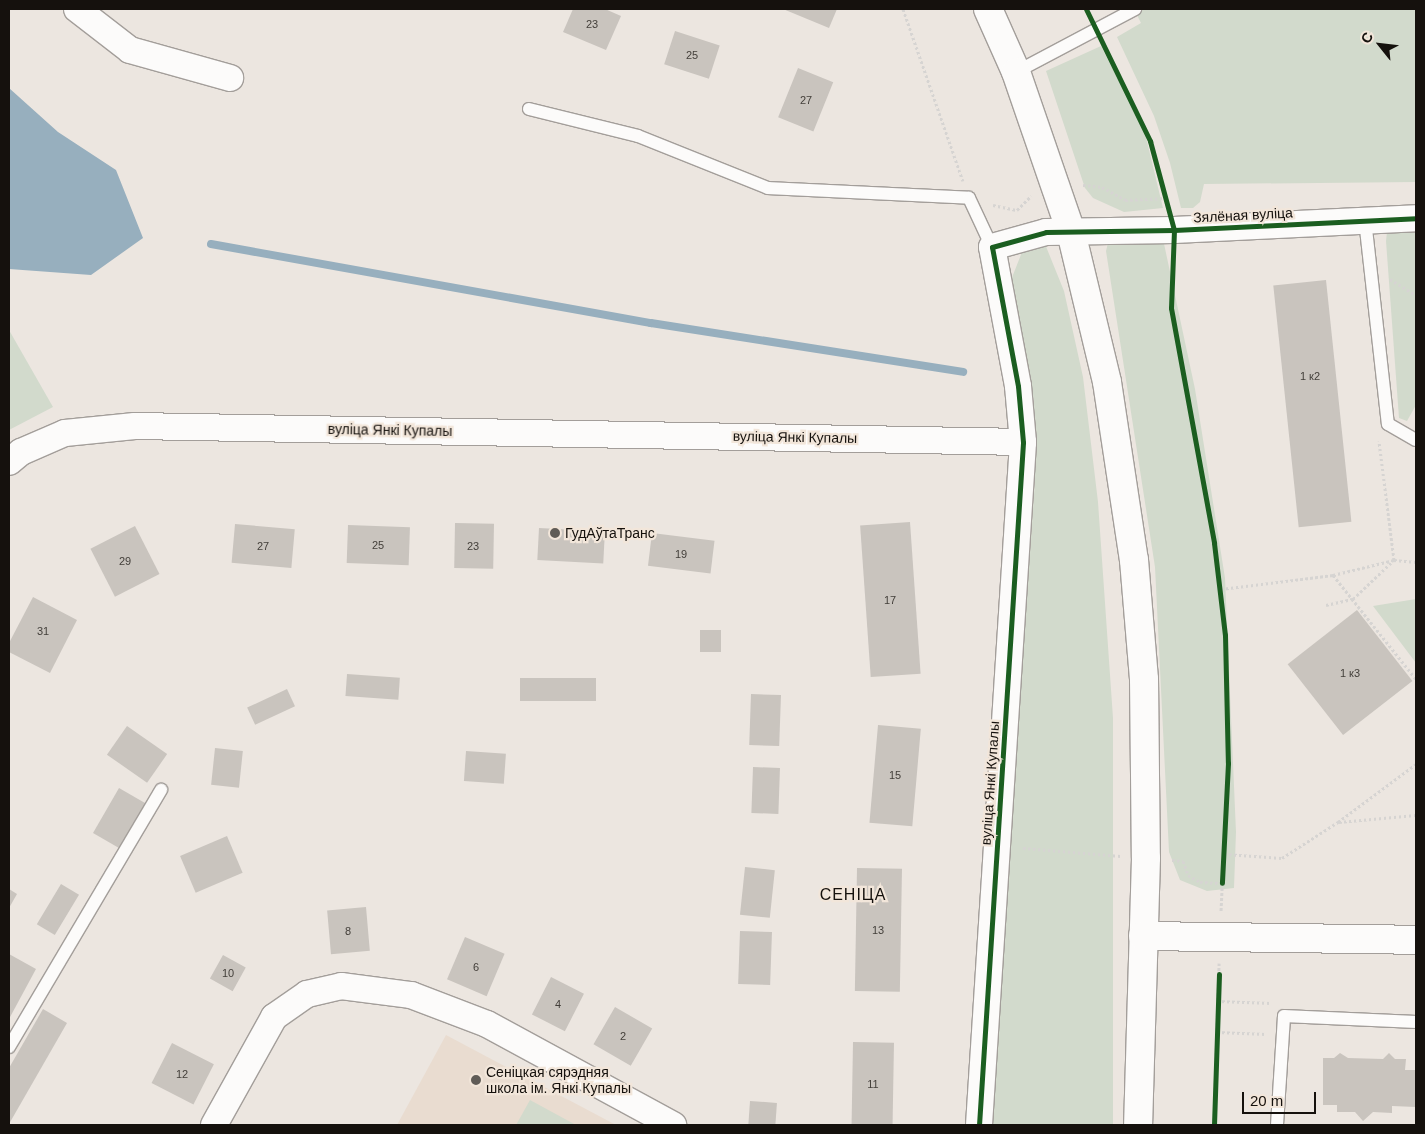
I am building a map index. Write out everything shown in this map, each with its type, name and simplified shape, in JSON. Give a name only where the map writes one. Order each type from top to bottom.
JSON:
[{"type":"street","points":[[77,9],[130,50],[230,78]]},
{"type":"street","points":[[988,9],[1016,72],[1071,232],[1108,382],[1134,560],[1144,678],[1146,858],[1138,1125]]},
{"type":"street","name":"Зялёная вуліца","points":[[992,248],[1046,232],[1174,230],[1416,218]]},
{"type":"street","points":[[992,248],[1018,386],[1023,442]]},
{"type":"street","name":"вуліца Янкі Купалы","points":[[9,462],[21,452],[65,433],[135,426],[1023,442],[979,1125]]},
{"type":"street","points":[[1143,936],[1416,940]]},
{"type":"street","points":[[214,1125],[274,1017],[307,994],[341,986],[411,995],[487,1024],[673,1125]]},
{"type":"lane","points":[[1016,72],[1135,9]]},
{"type":"lane","points":[[529,109],[638,136],[768,188],[969,198],[992,248]]},
{"type":"lane","points":[[1365,220],[1388,424],[1416,440]]},
{"type":"lane","points":[[9,1046],[161,790]]},
{"type":"lane","points":[[1276,1125],[1284,1016],[1416,1022]]},
{"type":"path","points":[[904,9],[969,198]]},
{"type":"path","points":[[997,845],[1183,861],[1188,875],[1200,882],[1222,883],[1228,763],[1220,589],[1171,308],[1174,230],[1150,141],[1096,29]]},
{"type":"path","points":[[1378,434],[1394,560]]},
{"type":"path","points":[[1220,589],[1334,576],[1394,560],[1416,562]]},
{"type":"path","points":[[1326,605],[1353,599],[1394,560]]},
{"type":"path","points":[[1334,576],[1416,679]]},
{"type":"path","points":[[1224,854],[1282,858],[1338,822],[1416,764]]},
{"type":"path","points":[[1338,822],[1416,815]]},
{"type":"path","points":[[1214,1125],[1219,974]]},
{"type":"path","points":[[1217,1032],[1284,1035]]},
{"type":"shaded area","points":[[1134,9],[1416,9],[1416,182],[1204,184],[1200,202],[1193,208],[1181,208],[1170,163],[1154,116],[1117,37],[1141,23]]},
{"type":"shaded area","points":[[1101,46],[1144,129],[1163,208],[1124,212],[1093,198],[1085,188],[1046,71]]},
{"type":"shaded area","points":[[1415,230],[1416,405],[1407,421],[1399,418],[1386,241],[1387,232]]},
{"type":"shaded area","points":[[1163,239],[1195,389],[1225,578],[1236,832],[1234,888],[1207,891],[1180,880],[1169,852],[1155,567],[1106,251],[1108,243]]},
{"type":"shaded area","points":[[1045,244],[1064,291],[1083,377],[1098,502],[1113,718],[1113,1125],[990,1125],[1035,480],[1034,400],[1020,344],[1011,280],[1024,247]]},
{"type":"shaded area","points":[[9,330],[53,407],[9,430]]},
{"type":"shaded area","points":[[1416,599],[1416,663],[1373,606]]},
{"type":"shaded area","name":"Сеніцкая сярэдняя школа ім. Янкі Купалы","points":[[446,1035],[616,1125],[397,1125]]},
{"type":"shaded area","points":[[530,1100],[576,1125],[516,1125]]},
{"type":"water","points":[[9,88],[58,132],[116,170],[143,238],[91,275],[9,269]]},
{"type":"building","points":[[573,9],[605,9],[621,16],[606,50],[563,32]]},
{"type":"building","points":[[783,9],[837,9],[829,28]]},
{"type":"building","points":[[675,31],[720,46],[709,79],[664,64]]},
{"type":"building","points":[[798,68],[833,82],[813,131],[778,117]]},
{"type":"building","points":[[1326,280],[1351,522],[1299,527],[1273,286]]},
{"type":"building","points":[[910,522],[921,674],[871,677],[860,525]]},
{"type":"building","points":[[455,523],[494,524],[493,569],[454,568]]},
{"type":"building","points":[[235,524],[295,529],[291,568],[232,563]]},
{"type":"building","points":[[348,525],[410,527],[409,565],[347,563]]},
{"type":"building","points":[[135,526],[160,574],[115,597],[90,549]]},
{"type":"building","points":[[539,528],[605,531],[603,563],[537,560]]},
{"type":"building","points":[[652,533],[715,541],[711,573],[648,566]]},
{"type":"building","points":[[33,597],[77,620],[50,673],[9,652],[9,643]]},
{"type":"building","points":[[1357,610],[1412,681],[1343,735],[1288,664]]},
{"type":"building","points":[[700,630],[721,630],[721,652],[700,652]]},
{"type":"building","points":[[347,674],[400,678],[398,700],[345,696]]},
{"type":"building","points":[[520,678],[596,678],[596,701],[520,701]]},
{"type":"building","points":[[287,689],[295,706],[255,725],[247,708]]},
{"type":"building","points":[[751,694],[781,695],[779,746],[749,745]]},
{"type":"building","points":[[878,725],[921,729],[912,826],[869,823]]},
{"type":"building","points":[[127,726],[167,754],[147,783],[107,755]]},
{"type":"building","points":[[215,748],[243,751],[239,788],[211,785]]},
{"type":"building","points":[[466,751],[506,754],[504,784],[464,781]]},
{"type":"building","points":[[753,767],[780,768],[778,814],[751,813]]},
{"type":"building","points":[[119,788],[148,805],[122,850],[93,833]]},
{"type":"building","points":[[227,836],[243,873],[196,893],[180,856]]},
{"type":"building","points":[[745,867],[775,870],[770,918],[740,915]]},
{"type":"building","points":[[857,868],[902,869],[900,992],[855,991]]},
{"type":"building","points":[[61,884],[79,895],[55,935],[37,924]]},
{"type":"building","points":[[9,889],[17,894],[9,908]]},
{"type":"building","points":[[366,907],[370,951],[331,954],[327,910]]},
{"type":"building","points":[[740,931],[772,932],[770,985],[738,984]]},
{"type":"building","points":[[465,937],[505,954],[487,996],[447,979]]},
{"type":"building","points":[[9,954],[36,969],[9,1019]]},
{"type":"building","points":[[223,955],[246,968],[233,991],[210,979]]},
{"type":"building","points":[[551,977],[584,994],[565,1031],[532,1014]]},
{"type":"building","points":[[615,1007],[652,1028],[631,1066],[594,1044]]},
{"type":"building","points":[[43,1009],[67,1023],[9,1124],[9,1068]]},
{"type":"building","points":[[853,1042],[894,1043],[893,1125],[852,1125]]},
{"type":"building","points":[[172,1043],[214,1064],[193,1104],[152,1083]]},
{"type":"building","points":[[1340,1053],[1348,1058],[1383,1059],[1389,1053],[1395,1059],[1406,1059],[1405,1070],[1416,1070],[1416,1107],[1392,1106],[1392,1113],[1373,1112],[1363,1121],[1355,1112],[1337,1112],[1337,1105],[1323,1105],[1323,1058],[1334,1058]]},
{"type":"building","points":[[750,1101],[777,1103],[775,1125],[748,1125]]},
{"type":"waterway","points":[[211,244],[651,323],[963,372]]},
{"type":"cycle path","points":[[1086,9],[1150,141],[1174,230],[1171,308],[1214,543],[1225,635],[1228,763],[1222,883]]},
{"type":"cycle path","points":[[979,1125],[1023,442],[1018,386],[992,247],[1046,232],[1174,230],[1416,218]]},
{"type":"cycle path","points":[[1214,1125],[1219,974]]},
{"type":"place","name":"ГудАўтаТранс","points":[[555,533]]},
{"type":"place","name":"Сеніцкая сярэдняя школа ім. Янкі Купалы","points":[[476,1080]]},
{"type":"district","name":"СЕНІЦА","points":[[853,895]]}]
